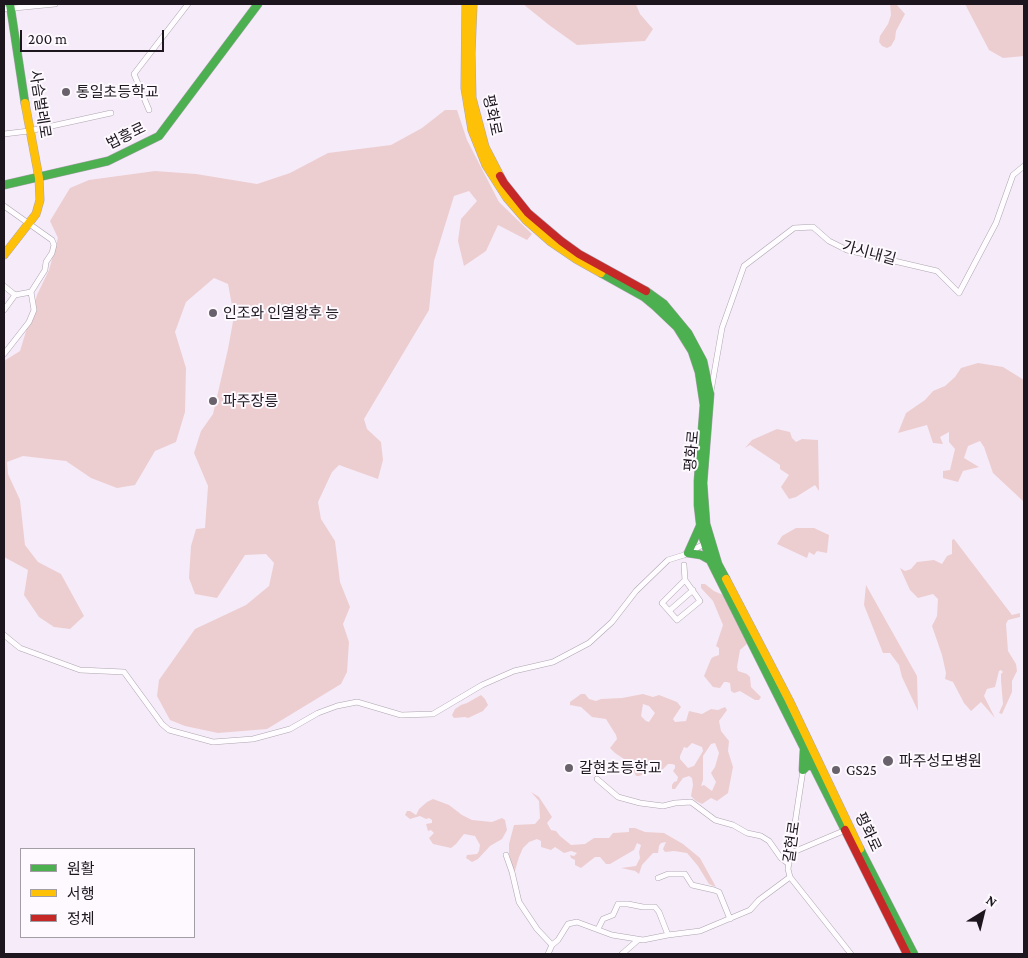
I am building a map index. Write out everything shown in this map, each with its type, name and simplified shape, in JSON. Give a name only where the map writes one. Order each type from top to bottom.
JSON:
[{"type":"main road","name":"법흥로","points":[[4,185],[108,161],[159,136],[258,4]]},
{"type":"main road","name":"평화로","points":[[466,4],[465,88],[472,130],[486,165],[507,198],[526,220],[551,242],[576,259],[644,298],[664,313],[677,327],[692,351],[700,377],[704,405],[697,493],[700,526],[789,700],[847,829],[907,954]]},
{"type":"main road","name":"평화로","points":[[473,4],[472,98],[485,147],[504,183],[528,213],[561,241],[579,254],[643,289],[664,304],[688,332],[703,361],[710,394],[703,484],[710,560],[813,766],[914,954]]},
{"type":"main road","name":"사슴벌레로","points":[[4,255],[36,214],[40,200],[39,178],[8,7]]},
{"type":"main road","points":[[700,526],[688,553],[701,555],[710,560]]},
{"type":"main road","points":[[803,770],[804,748]]},
{"type":"main road","points":[[803,770],[807,766],[813,766]]},
{"type":"street","points":[[8,7],[55,4]]},
{"type":"street","points":[[149,110],[134,74],[188,4]]},
{"type":"street","points":[[4,134],[29,131],[111,113]]},
{"type":"street","name":"가시내길","points":[[710,394],[722,328],[744,266],[794,228],[813,227],[829,241],[847,250],[937,270],[959,293],[996,223],[1013,175],[1024,166]]},
{"type":"street","points":[[4,206],[52,240],[54,244],[52,253],[46,262],[45,270],[31,292],[34,310],[29,322],[4,354]]},
{"type":"street","points":[[4,286],[15,295]]},
{"type":"street","points":[[4,310],[15,295],[31,292]]},
{"type":"street","points":[[4,635],[20,648],[80,670],[124,672],[162,724],[169,730],[213,742],[238,741],[274,734],[318,713],[337,706],[357,702],[401,715],[433,714],[482,685],[514,671],[554,662],[589,643],[612,622],[636,591],[668,560],[688,553],[708,542]]},
{"type":"street","points":[[684,565],[685,580],[700,601],[677,620],[662,603],[685,580]]},
{"type":"street","points":[[669,611],[693,590]]},
{"type":"street","name":"갈현로","points":[[803,770],[788,869],[790,877],[851,954]]},
{"type":"street","points":[[597,779],[618,797],[640,804],[663,806],[691,802],[714,820],[733,825],[747,833],[760,836],[769,841],[781,858],[789,864]]},
{"type":"street","points":[[791,853],[847,829]]},
{"type":"street","points":[[506,855],[519,902],[537,929],[552,945]]},
{"type":"street","points":[[658,878],[668,874],[685,874],[692,885],[719,892],[730,919]]},
{"type":"street","points":[[548,954],[552,945],[558,940],[568,924],[577,922],[612,935],[638,940],[700,931],[750,910],[759,900],[790,877]]},
{"type":"street","points":[[598,929],[603,918],[613,915],[618,904],[628,904],[655,907],[659,912],[668,935]]},
{"type":"street","points":[[622,954],[638,940]]},
{"type":"shaded area","points":[[523,4],[636,4],[640,14],[653,29],[645,41],[577,45]]},
{"type":"shaded area","points":[[890,4],[896,4],[905,14],[896,31],[895,39],[891,46],[887,48],[879,42],[880,36],[888,24],[891,15]]},
{"type":"shaded area","points":[[965,4],[1024,4],[1024,56],[1003,58],[989,50]]},
{"type":"shaded area","points":[[445,110],[457,110],[467,140],[499,202],[532,234],[527,240],[498,225],[486,251],[464,266],[458,241],[461,219],[477,201],[469,191],[454,196],[434,261],[429,310],[364,419],[367,429],[381,442],[383,460],[378,479],[339,465],[332,472],[318,502],[321,519],[335,541],[340,582],[350,607],[343,624],[349,642],[347,672],[341,684],[267,729],[218,733],[185,726],[170,720],[157,696],[159,680],[195,629],[246,605],[269,586],[274,563],[266,554],[245,555],[217,598],[195,594],[189,578],[191,546],[196,529],[205,528],[208,486],[194,453],[201,431],[213,414],[228,349],[234,316],[228,284],[214,278],[186,302],[175,332],[186,368],[185,412],[176,442],[155,451],[135,485],[117,488],[91,478],[66,461],[23,456],[7,462],[8,474],[20,500],[25,545],[38,562],[61,574],[84,616],[70,629],[54,627],[39,617],[24,595],[28,570],[4,557],[4,361],[20,351],[37,295],[49,270],[58,238],[50,221],[70,188],[89,180],[155,171],[196,174],[257,184],[290,173],[328,153],[391,145],[422,128]]},
{"type":"shaded area","points":[[978,363],[1003,367],[1024,380],[1024,502],[993,473],[980,441],[968,446],[964,458],[979,467],[963,471],[958,482],[943,478],[943,471],[950,470],[955,449],[949,442],[949,432],[940,437],[943,444],[933,443],[927,425],[898,433],[906,413],[925,400],[933,391],[945,386],[961,368]]},
{"type":"shaded area","points":[[777,429],[790,432],[796,442],[802,439],[818,440],[819,491],[815,485],[796,497],[789,499],[781,487],[789,475],[780,469],[780,465],[750,445],[745,448],[752,440]]},
{"type":"shaded area","points":[[796,528],[814,528],[829,535],[827,553],[817,551],[814,555],[809,552],[807,558],[777,544],[782,536]]},
{"type":"shaded area","points":[[954,539],[1012,615],[1020,613],[1020,617],[1008,620],[1006,624],[1008,651],[1016,664],[1017,671],[1012,681],[1012,692],[1002,714],[999,713],[1003,704],[1001,674],[1003,672],[1001,670],[999,671],[995,687],[987,689],[984,696],[995,718],[981,702],[971,711],[964,703],[953,682],[945,679],[946,673],[942,655],[932,626],[937,616],[938,599],[933,594],[918,598],[910,590],[900,568],[905,571],[911,569],[917,562],[934,560],[942,564],[947,556],[952,554],[952,540]]},
{"type":"shaded area","points":[[701,584],[705,584],[723,595],[748,643],[740,650],[737,667],[738,671],[750,677],[751,687],[761,697],[759,700],[755,700],[740,691],[734,693],[731,691],[730,683],[727,682],[724,682],[720,688],[713,687],[704,676],[711,659],[719,655],[719,648],[716,646],[723,625],[713,601],[701,588]]},
{"type":"shaded area","points":[[866,585],[917,676],[918,711],[902,677],[899,665],[890,653],[883,653],[864,605]]},
{"type":"shaded area","points":[[581,694],[585,694],[589,699],[596,701],[643,694],[653,697],[659,695],[677,702],[681,707],[673,719],[675,722],[686,721],[689,711],[702,714],[711,709],[718,710],[725,707],[727,710],[719,721],[721,731],[729,741],[728,751],[733,767],[728,793],[717,801],[711,798],[702,804],[691,796],[693,785],[692,778],[689,776],[683,778],[675,789],[672,789],[672,785],[677,781],[678,777],[673,771],[675,765],[672,764],[668,764],[661,771],[657,762],[653,761],[647,766],[642,775],[636,776],[630,763],[610,748],[617,739],[606,719],[592,717],[581,707],[570,705],[570,702]],"holes":[[[643,704],[649,706],[655,713],[649,722],[641,716]],[[692,743],[702,747],[703,751],[694,766],[688,768],[680,759],[684,747],[687,748]],[[715,743],[719,753],[711,773],[716,782],[712,791],[704,785],[701,786],[703,780],[703,756],[711,744]]]},
{"type":"shaded area","points":[[481,695],[488,705],[483,711],[468,718],[454,718],[452,715],[455,709]]},
{"type":"shaded area","points":[[531,792],[539,797],[552,817],[547,823],[551,830],[556,831],[571,845],[585,844],[594,838],[609,838],[613,833],[629,832],[629,828],[645,832],[664,833],[683,844],[700,858],[716,887],[709,884],[687,853],[665,852],[663,849],[666,842],[661,843],[658,853],[653,853],[642,865],[639,874],[635,871],[621,868],[636,866],[640,858],[641,845],[637,843],[634,850],[610,864],[606,864],[600,857],[595,857],[581,868],[575,865],[575,860],[570,855],[574,856],[577,853],[571,851],[564,853],[555,847],[551,850],[541,847],[541,841],[537,839],[529,842],[523,848],[514,874],[509,854],[509,844],[514,825],[535,824],[540,818],[539,801]]},
{"type":"shaded area","points":[[433,799],[449,805],[472,820],[492,822],[502,818],[505,820],[507,830],[502,839],[490,846],[478,859],[472,862],[466,858],[467,855],[477,854],[479,851],[480,845],[475,836],[464,834],[451,848],[433,844],[429,838],[434,833],[431,830],[428,831],[426,824],[432,823],[432,820],[420,816],[410,819],[405,815],[407,811],[410,811],[416,815],[419,809]]},
{"type":"traffic: fast","points":[[10,4],[25,103]]},
{"type":"traffic: fast","points":[[4,185],[108,161],[159,136],[258,4]]},
{"type":"traffic: fast","points":[[601,273],[644,297],[656,307],[677,327],[692,351],[699,372],[704,405],[698,505],[701,531],[710,560],[845,830]]},
{"type":"traffic: fast","points":[[646,291],[664,304],[688,333],[703,361],[710,394],[703,483],[706,524],[718,564],[726,579]]},
{"type":"traffic: fast","points":[[700,526],[688,553],[701,555],[710,560]]},
{"type":"traffic: fast","points":[[804,750],[803,770],[807,766],[813,766]]},
{"type":"traffic: fast","points":[[860,849],[914,954]]},
{"type":"traffic: slow","points":[[466,4],[465,88],[472,130],[486,165],[507,198],[526,220],[551,242],[601,273]]},
{"type":"traffic: slow","points":[[473,4],[472,98],[485,147],[500,176]]},
{"type":"traffic: slow","points":[[4,255],[36,214],[40,200],[39,178],[25,103]]},
{"type":"traffic: slow","points":[[726,579],[789,700],[860,849]]},
{"type":"traffic: jam","points":[[500,176],[528,213],[561,241],[579,254],[646,291]]},
{"type":"traffic: jam","points":[[845,830],[907,954]]},
{"type":"place","name":"통일초등학교","points":[[66,92]]},
{"type":"place","name":"인조와 인열왕후 능","points":[[213,313]]},
{"type":"place","name":"파주장릉","points":[[213,401]]},
{"type":"place","name":"파주성모병원","points":[[888,761]]},
{"type":"place","name":"갈현초등학교","points":[[569,768]]},
{"type":"place","name":"GS25","points":[[836,770]]}]
